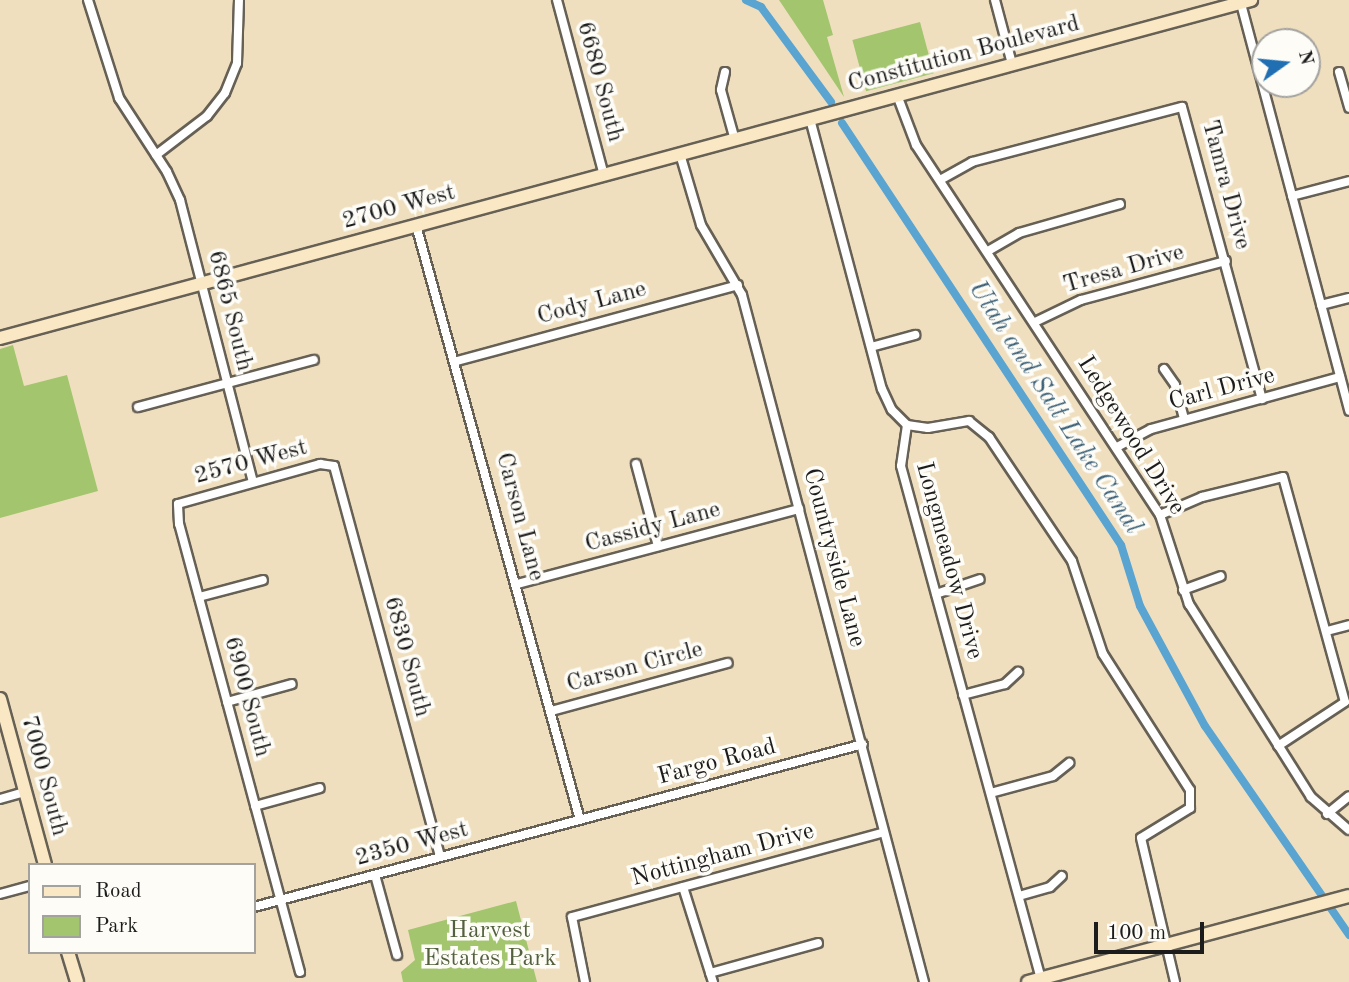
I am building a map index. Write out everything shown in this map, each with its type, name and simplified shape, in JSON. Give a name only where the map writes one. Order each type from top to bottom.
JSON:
[{"type":"main road","name":"Constitution Boulevard","points":[[810,119],[1244,1]]},
{"type":"main road","name":"2700 West","points":[[0,338],[810,119]]},
{"type":"main road","name":"7000 South","points":[[0,699],[44,863]]},
{"type":"main road","points":[[1034,980],[1059,978],[1169,944],[1349,895]]},
{"type":"main road","points":[[69,954],[76,982]]},
{"type":"street","name":"6865 South","points":[[89,0],[118,99],[156,155],[180,200],[253,482]]},
{"type":"street","points":[[156,155],[207,116],[225,93],[237,63],[239,0]]},
{"type":"street","name":"6680 South","points":[[557,0],[604,175]]},
{"type":"street","points":[[995,0],[1012,64]]},
{"type":"street","points":[[1244,1],[1292,197],[1349,411]]},
{"type":"street","points":[[725,72],[721,90],[734,140]]},
{"type":"street","points":[[1339,72],[1349,108]]},
{"type":"street","name":"Ledgewood Drive","points":[[897,95],[907,131],[1160,515],[1183,590],[1278,746],[1311,797],[1349,830]]},
{"type":"street","name":"Tamra Drive","points":[[940,180],[972,162],[1182,107],[1262,399]]},
{"type":"street","points":[[810,119],[886,400],[907,425],[928,428],[969,421],[989,436],[1072,561],[1109,664],[1190,790],[1190,808],[1142,838],[1169,944],[1175,982]]},
{"type":"street","name":"Countryside Lane","points":[[680,154],[701,225],[738,285],[863,744],[924,982]]},
{"type":"street","points":[[1292,197],[1349,181]]},
{"type":"street","points":[[988,251],[1019,233],[1120,204]]},
{"type":"street","name":"Carson Lane","points":[[416,225],[457,361],[580,820]]},
{"type":"street","name":"Tresa Drive","points":[[1035,322],[1081,300],[1226,261]]},
{"type":"street","name":"Cody Lane","points":[[457,361],[738,285]]},
{"type":"street","points":[[1321,305],[1349,298]]},
{"type":"street","points":[[871,347],[915,335]]},
{"type":"street","points":[[138,407],[314,360]]},
{"type":"street","points":[[1164,369],[1175,385],[1184,419]]},
{"type":"street","name":"Carl Drive","points":[[1117,447],[1151,429],[1340,377]]},
{"type":"street","name":"Longmeadow Drive","points":[[907,425],[901,466],[1019,896],[1034,980]]},
{"type":"street","name":"2570 West","points":[[178,504],[320,464],[334,466]]},
{"type":"street","points":[[636,464],[658,546]]},
{"type":"street","name":"6830 South","points":[[334,466],[440,857]]},
{"type":"street","points":[[1160,515],[1192,499],[1283,477],[1345,702],[1278,746]]},
{"type":"street","name":"6900 South","points":[[178,504],[199,597],[300,972]]},
{"type":"street","name":"Cassidy Lane","points":[[517,584],[799,509]]},
{"type":"street","points":[[1183,590],[1221,576]]},
{"type":"street","points":[[936,594],[980,579]]},
{"type":"street","points":[[199,597],[264,580]]},
{"type":"street","points":[[1327,631],[1349,625]]},
{"type":"street","name":"Carson Circle","points":[[551,711],[729,663]]},
{"type":"street","points":[[963,695],[1004,684],[1018,672]]},
{"type":"street","points":[[227,702],[292,684]]},
{"type":"street","name":"Fargo Road","points":[[580,820],[863,744]]},
{"type":"street","points":[[991,793],[1054,776],[1069,763]]},
{"type":"street","points":[[256,806],[320,789]]},
{"type":"street","points":[[0,799],[25,792]]},
{"type":"street","points":[[1328,814],[1349,796]]},
{"type":"street","name":"2350 West","points":[[256,906],[580,820]]},
{"type":"street","name":"Nottingham Drive","points":[[585,982],[572,917],[884,832]]},
{"type":"street","points":[[375,875],[397,955]]},
{"type":"street","points":[[1019,896],[1050,887],[1062,876]]},
{"type":"street","points":[[0,894],[28,887]]},
{"type":"street","points":[[683,887],[711,977],[818,943]]},
{"type":"green space","points":[[779,0],[823,0],[833,35],[827,37],[844,97]]},
{"type":"green space","points":[[920,22],[934,73],[866,91],[852,40]]},
{"type":"green space","points":[[13,345],[24,386],[67,375],[98,491],[0,518],[0,349]]},
{"type":"green space","name":"Harvest Estates Park","points":[[516,901],[537,982],[403,982],[401,972],[415,960],[408,930]]},
{"type":"waterway","name":"Utah and Salt Lake Canal","points":[[746,0],[761,7],[831,102]]},
{"type":"waterway","name":"Utah and Salt Lake Canal","points":[[842,123],[1121,545],[1140,606],[1205,726],[1349,935]]}]
